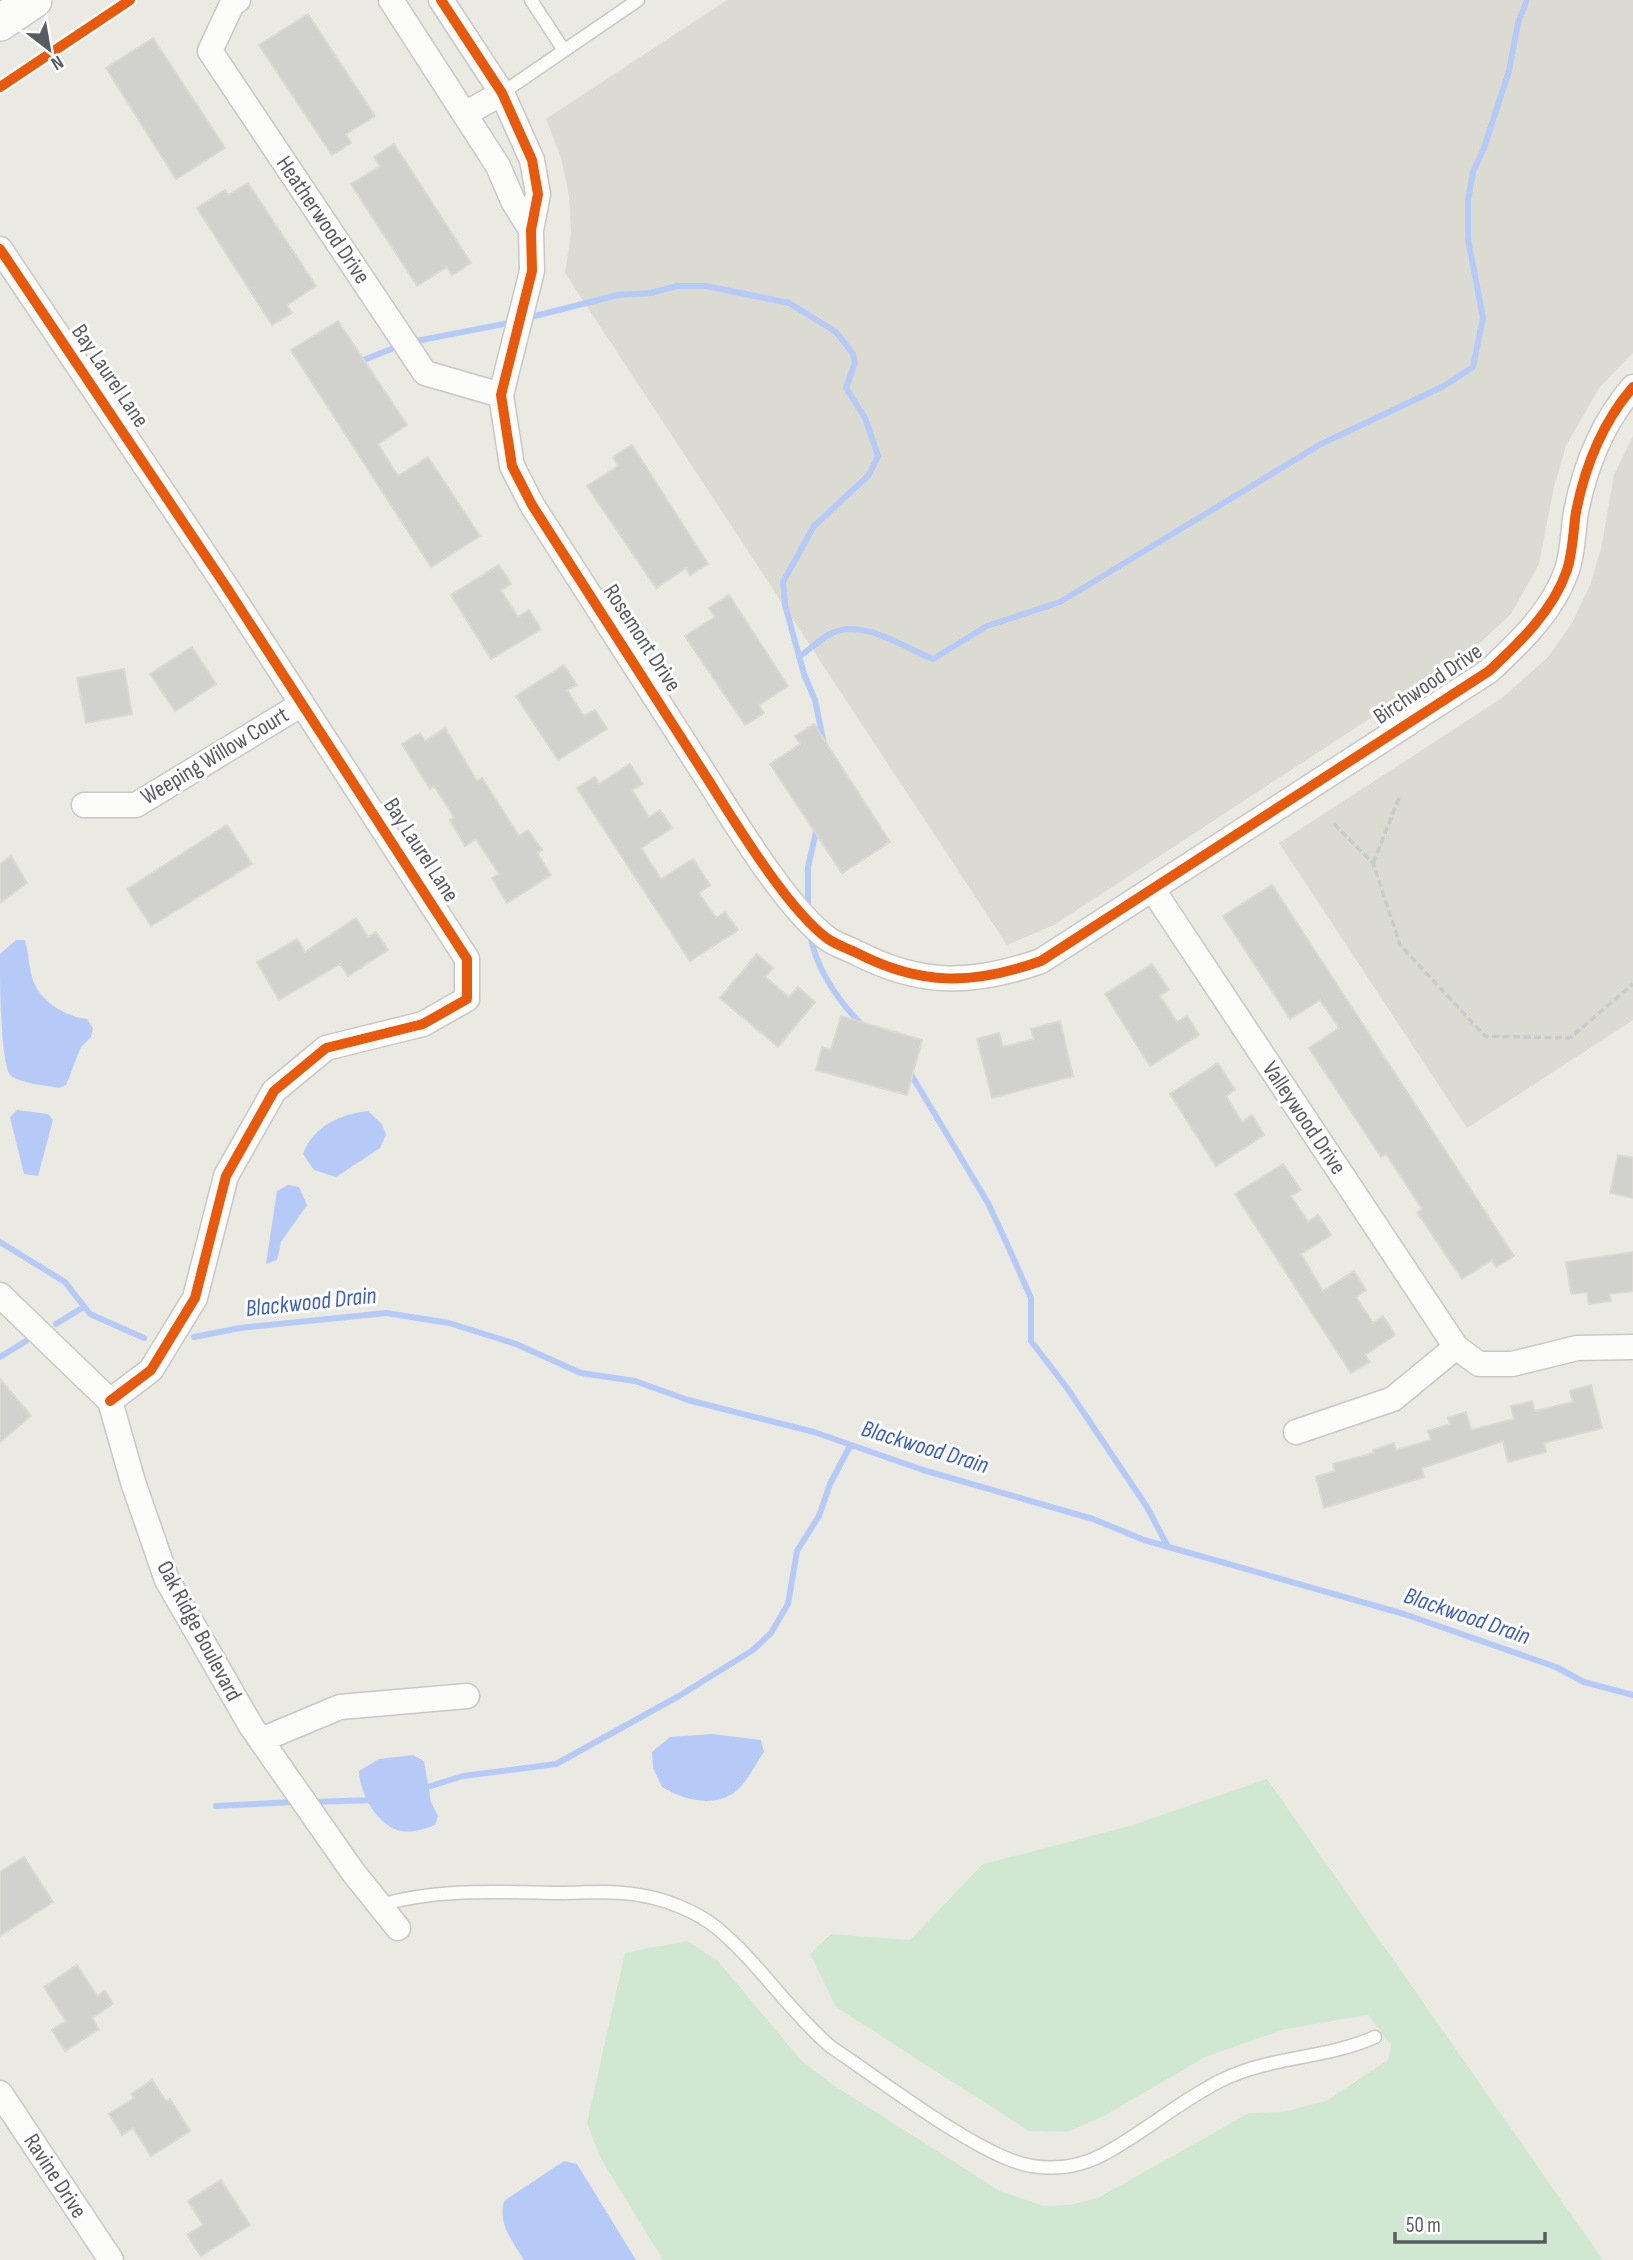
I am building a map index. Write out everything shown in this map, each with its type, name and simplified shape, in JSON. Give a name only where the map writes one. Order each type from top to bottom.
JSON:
[{"type":"main road","points":[[0,23],[34,0]]},
{"type":"street","name":"Heatherwood Drive","points":[[238,0],[232,4],[210,51],[425,373],[500,395]]},
{"type":"street","points":[[390,0],[498,166],[513,201],[531,230]]},
{"type":"street","name":"Rosemont Drive","points":[[441,0],[502,93],[532,160],[538,194],[531,230],[531,271],[500,395],[512,466],[532,505],[726,808],[786,894],[827,938],[892,969],[922,977],[967,980],[1010,972],[1041,961],[1153,890]]},
{"type":"street","points":[[465,114],[502,93]]},
{"type":"street","name":"Bay Laurel Lane","points":[[0,249],[302,704],[467,959],[467,999],[423,1024],[326,1048],[275,1091],[226,1176],[195,1298],[151,1370],[110,1401]]},
{"type":"street","name":"Birchwood Drive","points":[[1153,890],[1489,671],[1521,640],[1545,612],[1567,570],[1577,509],[1594,448],[1613,410],[1633,387]]},
{"type":"street","name":"Weeping Willow Court","points":[[85,805],[136,804],[302,704]]},
{"type":"street","name":"Valleywood Drive","points":[[1153,890],[1456,1347],[1479,1364],[1512,1364],[1577,1348],[1633,1347]]},
{"type":"street","points":[[0,1295],[110,1401]]},
{"type":"street","points":[[1296,1432],[1393,1399],[1456,1347]]},
{"type":"street","name":"Oak Ridge Boulevard","points":[[110,1401],[133,1482],[167,1580],[261,1740],[353,1872],[398,1928]]},
{"type":"street","points":[[261,1740],[340,1707],[467,1696]]},
{"type":"street","name":"Ravine Drive","points":[[0,2093],[111,2260]]},
{"type":"lane","points":[[531,0],[563,49]]},
{"type":"lane","points":[[502,93],[638,0]]},
{"type":"lane","points":[[380,1905],[418,1894],[457,1892],[620,1893],[639,1895],[691,1912],[715,1926],[734,1944],[808,2027],[831,2047],[984,2147],[1029,2166],[1053,2168],[1077,2165],[1103,2155],[1219,2081],[1252,2067],[1330,2053],[1375,2037]]},
{"type":"path","points":[[1373,863],[1399,797]]},
{"type":"path","points":[[1335,824],[1373,863],[1400,945],[1485,1036],[1570,1038],[1633,984]]},
{"type":"shaded area","points":[[727,0],[1633,0],[1633,353],[1599,388],[1566,446],[1554,487],[1539,564],[1511,614],[1467,655],[1054,925],[1007,945],[565,273],[571,233],[569,195],[561,158],[546,119]]},
{"type":"shaded area","points":[[1633,436],[1633,1020],[1467,1128],[1279,843],[1502,698],[1548,657],[1572,623],[1590,585],[1601,549],[1614,475]]},
{"type":"green space","points":[[1267,1779],[1603,2260],[663,2260],[600,2157],[587,2123],[625,1953],[687,1941],[717,1960],[801,2060],[833,2085],[1000,2191],[1043,2206],[1071,2205],[1098,2198],[1249,2113],[1284,2112],[1326,2101],[1388,2060],[1391,2045],[1368,2015],[1286,2029],[1205,2057],[1104,2116],[1067,2132],[1029,2131],[836,2007],[810,1954],[831,1934],[910,1940],[983,1864],[1130,1826]]},
{"type":"water","points":[[16,940],[25,940],[32,978],[43,997],[64,1012],[87,1019],[93,1028],[91,1037],[81,1047],[66,1085],[59,1088],[22,1081],[11,1076],[7,1069],[1,1019],[0,954]]},
{"type":"water","points":[[17,1110],[48,1114],[53,1120],[38,1176],[24,1174],[10,1117]]},
{"type":"water","points":[[368,1111],[382,1124],[386,1135],[380,1148],[336,1177],[314,1170],[303,1154],[314,1136],[329,1123]]},
{"type":"water","points":[[288,1185],[299,1187],[307,1205],[281,1242],[277,1260],[266,1264],[277,1191]]},
{"type":"water","points":[[712,1734],[761,1740],[764,1752],[739,1788],[727,1797],[708,1801],[679,1796],[662,1787],[653,1768],[652,1752],[670,1737]]},
{"type":"water","points":[[413,1755],[424,1761],[431,1802],[438,1816],[435,1825],[415,1831],[402,1831],[385,1823],[372,1808],[362,1789],[359,1771],[379,1759]]},
{"type":"water","points":[[564,2161],[577,2164],[636,2260],[524,2260],[505,2225],[504,2201]]},
{"type":"building","points":[[308,14],[375,116],[346,134],[351,143],[332,155],[259,45]]},
{"type":"building","points":[[153,38],[225,148],[176,179],[106,68]]},
{"type":"building","points":[[394,144],[471,263],[452,275],[447,267],[417,286],[351,184],[380,166],[374,157]]},
{"type":"building","points":[[248,183],[316,286],[287,305],[292,313],[272,325],[197,208],[225,190],[228,195]]},
{"type":"building","points":[[338,321],[407,425],[378,444],[398,476],[428,457],[480,536],[431,567],[291,350]]},
{"type":"building","points":[[632,445],[708,564],[690,575],[686,568],[656,588],[587,486],[618,466],[613,457]]},
{"type":"building","points":[[499,565],[511,584],[501,590],[518,617],[529,610],[541,629],[491,659],[451,595]]},
{"type":"building","points":[[729,595],[788,686],[759,705],[764,713],[745,725],[685,636],[715,617],[709,608]]},
{"type":"building","points":[[192,647],[216,684],[175,711],[150,674]]},
{"type":"building","points":[[564,665],[577,685],[567,690],[584,716],[595,710],[607,729],[558,760],[516,696]]},
{"type":"building","points":[[124,669],[132,714],[86,723],[77,678]]},
{"type":"building","points":[[814,724],[890,842],[842,873],[770,764],[800,744],[795,736]]},
{"type":"building","points":[[445,728],[477,781],[482,778],[519,836],[528,830],[542,850],[537,853],[551,875],[507,903],[492,878],[499,874],[476,839],[465,846],[450,820],[454,817],[434,786],[430,789],[402,744],[420,733],[425,741]]},
{"type":"building","points":[[630,764],[643,784],[632,790],[649,817],[660,810],[672,828],[641,848],[661,879],[693,859],[710,885],[699,893],[716,918],[725,912],[738,930],[690,961],[577,788],[595,777],[599,784]]},
{"type":"building","points":[[227,825],[252,864],[151,926],[127,889]]},
{"type":"building","points":[[11,856],[27,883],[0,903],[0,864]]},
{"type":"building","points":[[1272,885],[1514,1256],[1496,1267],[1492,1260],[1462,1279],[1417,1212],[1422,1209],[1386,1154],[1381,1157],[1309,1048],[1339,1028],[1320,1000],[1290,1019],[1223,916]]},
{"type":"building","points":[[356,918],[368,937],[376,932],[388,950],[348,976],[340,964],[279,1000],[257,962],[297,939],[305,952]]},
{"type":"building","points":[[757,954],[773,968],[765,977],[789,997],[798,987],[815,1002],[778,1047],[720,998]]},
{"type":"building","points":[[1152,964],[1169,990],[1160,996],[1177,1022],[1187,1016],[1199,1035],[1150,1066],[1105,994]]},
{"type":"building","points":[[841,1016],[922,1040],[907,1095],[816,1070],[822,1047],[831,1050]]},
{"type":"building","points":[[1060,1021],[1073,1076],[992,1098],[977,1039],[999,1033],[1003,1047],[1034,1039],[1031,1029]]},
{"type":"building","points":[[1218,1063],[1235,1090],[1226,1096],[1242,1122],[1252,1115],[1264,1135],[1216,1166],[1170,1094]]},
{"type":"building","points":[[1618,1155],[1633,1158],[1633,1198],[1610,1193]]},
{"type":"building","points":[[1283,1164],[1301,1190],[1291,1196],[1308,1222],[1318,1215],[1331,1235],[1301,1254],[1323,1291],[1354,1271],[1366,1290],[1356,1297],[1373,1323],[1383,1316],[1395,1335],[1365,1355],[1370,1362],[1351,1373],[1235,1194]]},
{"type":"building","points":[[1633,1252],[1633,1291],[1609,1294],[1611,1301],[1589,1304],[1587,1292],[1571,1294],[1566,1262]]},
{"type":"building","points":[[0,1379],[31,1416],[0,1442]]},
{"type":"building","points":[[1591,1385],[1602,1428],[1544,1443],[1546,1452],[1508,1462],[1503,1441],[1422,1468],[1424,1477],[1324,1508],[1316,1477],[1335,1471],[1333,1464],[1374,1453],[1373,1450],[1394,1443],[1396,1450],[1431,1440],[1428,1431],[1450,1424],[1448,1418],[1466,1412],[1471,1430],[1514,1419],[1511,1406],[1532,1401],[1535,1411],[1573,1402],[1570,1391]]},
{"type":"building","points":[[24,1857],[53,1902],[0,1936],[0,1872]]},
{"type":"building","points":[[77,1965],[97,1996],[105,1991],[113,2004],[92,2018],[99,2029],[65,2051],[52,2030],[66,2021],[44,1987]]},
{"type":"building","points":[[152,2080],[166,2101],[170,2099],[190,2131],[151,2156],[133,2128],[122,2135],[109,2114],[134,2098],[131,2094]]},
{"type":"building","points":[[221,2180],[250,2225],[201,2256],[187,2235],[203,2225],[188,2201]]},
{"type":"waterway","points":[[799,657],[830,634],[856,629],[883,636],[933,659],[987,626],[1060,602],[1321,444],[1444,386],[1473,367],[1483,318],[1468,239],[1468,200],[1473,172],[1484,148],[1509,71],[1518,23],[1527,0]]},
{"type":"waterway","points":[[527,318],[618,295],[651,293],[677,286],[706,286],[789,303],[836,332],[853,354],[855,363],[846,388],[865,418],[878,456],[869,475],[814,526],[783,582],[785,605],[804,674],[815,700],[824,744]]},
{"type":"waterway","points":[[411,342],[514,322]]},
{"type":"waterway","points":[[359,362],[401,345]]},
{"type":"waterway","points":[[808,910],[808,867],[817,828]]},
{"type":"waterway","points":[[810,935],[818,961],[830,985],[864,1027]]},
{"type":"waterway","points":[[909,1071],[988,1203],[1007,1244],[1031,1298],[1031,1341],[1067,1388],[1147,1507],[1167,1545]]},
{"type":"waterway","points":[[0,1242],[65,1282],[90,1314],[144,1338]]},
{"type":"waterway","name":"Blackwood Drain","points":[[56,1324],[82,1308]]},
{"type":"waterway","name":"Blackwood Drain","points":[[194,1337],[240,1328],[386,1313],[449,1323],[516,1344],[581,1373],[635,1381],[688,1400],[814,1432],[923,1470],[1093,1519],[1144,1540],[1404,1614],[1556,1667],[1584,1682],[1633,1695]]},
{"type":"waterway","name":"Blackwood Drain","points":[[0,1357],[26,1341]]},
{"type":"waterway","points":[[421,1789],[463,1776],[556,1764],[679,1696],[753,1650],[771,1633],[788,1604],[797,1551],[819,1516],[830,1484],[850,1446]]},
{"type":"waterway","points":[[310,1802],[376,1800]]},
{"type":"waterway","points":[[216,1806],[296,1802]]},
{"type":"cycle path","points":[[0,87],[130,0]]},
{"type":"cycle path","points":[[441,0],[502,93],[532,160],[538,194],[531,230],[532,271],[501,395],[512,466],[532,505],[732,818],[779,886],[812,925],[828,939],[903,972],[970,978],[993,975],[1041,961],[1489,671],[1534,625],[1561,585],[1569,563],[1584,478],[1612,415],[1633,387]]},
{"type":"cycle path","points":[[0,249],[225,585],[467,959],[467,999],[423,1024],[326,1048],[274,1091],[226,1176],[195,1298],[151,1370],[110,1401]]}]
